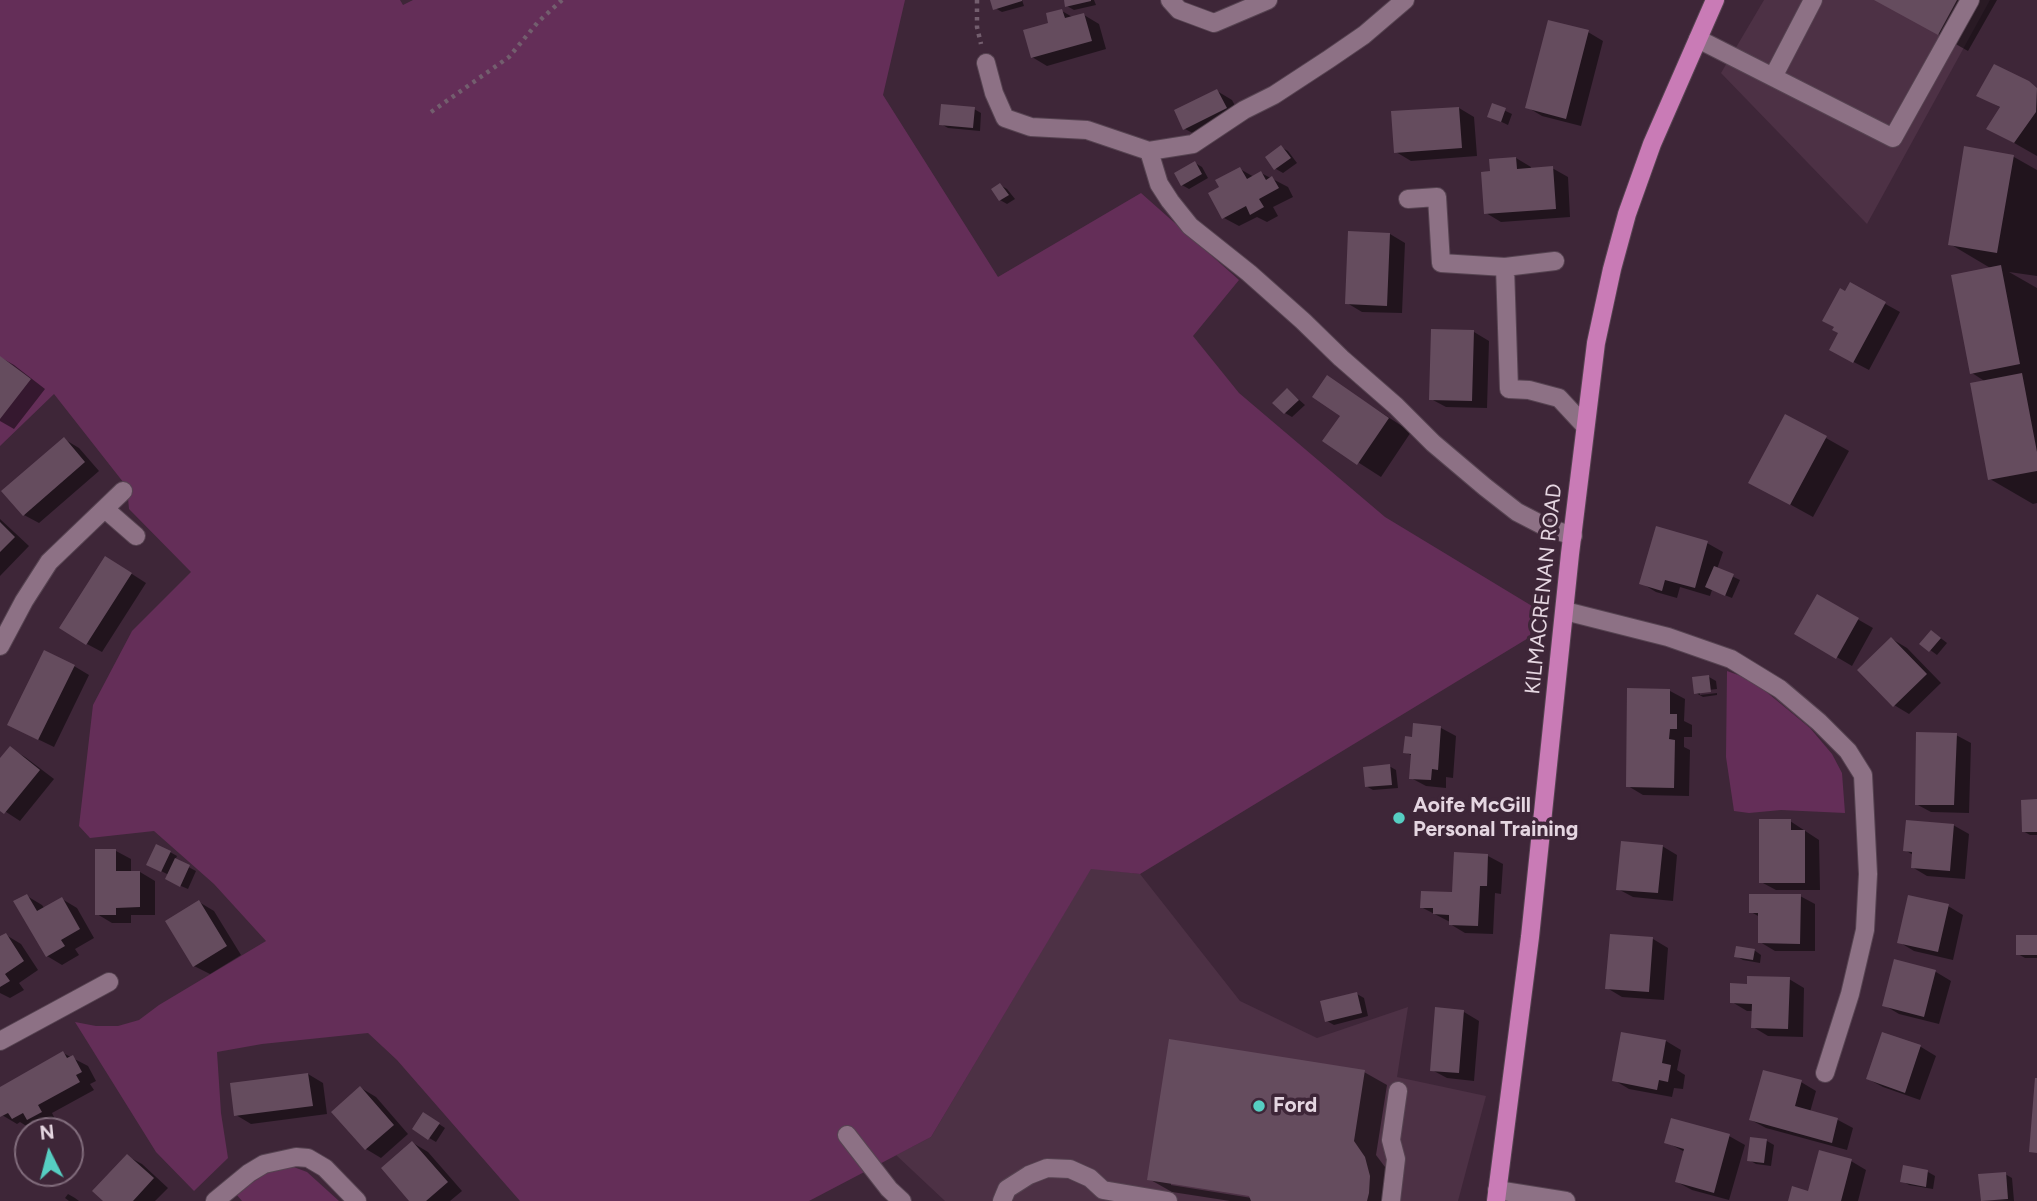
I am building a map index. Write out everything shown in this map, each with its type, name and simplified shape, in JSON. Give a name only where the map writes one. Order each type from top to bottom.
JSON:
[{"type":"main road","name":"KILMACRENAN ROAD","points":[[1496,1195],[1530,937],[1596,343],[1627,214],[1652,144],[1712,1]]},
{"type":"street","points":[[1170,0],[1179,10],[1214,23],[1268,0]]},
{"type":"street","points":[[986,63],[1004,118],[1031,127],[1087,130],[1149,151],[1193,144],[1329,59],[1364,35],[1405,0]]},
{"type":"street","points":[[1773,77],[1813,0]]},
{"type":"street","points":[[1698,39],[1894,138],[1970,0]]},
{"type":"street","points":[[1149,151],[1159,184],[1190,226],[1258,281],[1340,359],[1485,487],[1517,512],[1546,527],[1573,536]]},
{"type":"street","points":[[1408,198],[1437,197],[1441,263],[1505,267],[1555,261]]},
{"type":"street","points":[[1505,267],[1510,389],[1530,390],[1559,398],[1585,426]]},
{"type":"street","points":[[0,646],[23,601],[49,562],[123,491]]},
{"type":"street","points":[[105,509],[136,537]]},
{"type":"street","points":[[1565,611],[1668,637],[1731,659],[1780,689],[1819,722],[1848,751],[1863,775],[1868,874],[1865,930],[1850,994],[1825,1073]]},
{"type":"street","points":[[0,1041],[109,982]]},
{"type":"street","points":[[1391,1201],[1396,1159],[1391,1140],[1398,1091]]},
{"type":"street","points":[[847,1135],[902,1201]]},
{"type":"street","points":[[215,1201],[249,1172],[264,1164],[296,1157],[308,1158],[325,1168],[356,1201]]},
{"type":"street","points":[[1002,1201],[1007,1189],[1029,1175],[1047,1168],[1070,1169],[1090,1178],[1103,1190],[1168,1201]]},
{"type":"street","points":[[1496,1195],[1566,1201]]},
{"type":"path","points":[[431,112],[509,57],[538,22],[562,0]]},
{"type":"path","points":[[977,0],[977,27],[986,63]]},
{"type":"shaded area","points":[[0,0],[400,0],[403,5],[413,0],[905,0],[883,95],[998,277],[1141,193],[1239,280],[1193,336],[1239,393],[1385,517],[1532,606],[1530,637],[1140,874],[1091,869],[931,1137],[809,1201],[520,1201],[397,1060],[368,1033],[262,1044],[217,1052],[221,1113],[228,1158],[194,1191],[156,1152],[75,1022],[118,1026],[139,1020],[159,1005],[266,941],[214,884],[154,831],[90,838],[79,826],[93,705],[132,631],[191,572],[129,509],[127,487],[54,394],[0,446]]},
{"type":"shaded area","points":[[1764,0],[1990,0],[1867,224],[1721,73]]},
{"type":"shaded area","points":[[1727,671],[1758,685],[1810,728],[1832,754],[1842,773],[1845,813],[1734,811],[1726,757]]},
{"type":"shaded area","points":[[1091,868],[1140,874],[1240,1001],[1317,1038],[1408,1007],[1397,1077],[1486,1096],[1458,1201],[945,1201],[896,1155],[931,1137]]},
{"type":"shaded area","points":[[291,1166],[307,1172],[339,1201],[242,1201],[236,1194],[272,1169]]},
{"type":"building","points":[[990,0],[1022,0],[1022,1],[993,10]]},
{"type":"building","points":[[1064,0],[1091,0],[1091,1],[1065,7]]},
{"type":"building","points":[[1874,0],[1957,0],[1938,35]]},
{"type":"building","points":[[1062,9],[1065,18],[1084,13],[1092,41],[1031,58],[1023,30],[1048,23],[1046,13]]},
{"type":"building","points":[[1548,20],[1589,30],[1566,119],[1525,108]]},
{"type":"building","points":[[1994,64],[2029,81],[2037,88],[2036,112],[2014,143],[1986,129],[2000,107],[1976,96]]},
{"type":"building","points":[[1217,89],[1227,108],[1183,130],[1174,110]]},
{"type":"building","points":[[1492,103],[1506,108],[1501,122],[1487,117]]},
{"type":"building","points":[[941,104],[975,107],[973,128],[939,125]]},
{"type":"building","points":[[1459,107],[1462,148],[1394,153],[1391,111]]},
{"type":"building","points":[[1281,145],[1291,158],[1274,170],[1265,157]]},
{"type":"building","points":[[1964,146],[2014,155],[1997,253],[1948,245]]},
{"type":"building","points":[[1516,157],[1517,169],[1553,166],[1556,209],[1484,214],[1481,172],[1490,171],[1489,159]]},
{"type":"building","points":[[1195,161],[1202,174],[1181,186],[1174,173]]},
{"type":"building","points":[[1240,167],[1247,179],[1261,171],[1266,180],[1272,176],[1279,188],[1259,199],[1264,207],[1250,215],[1246,206],[1222,219],[1208,193],[1219,187],[1215,180]]},
{"type":"building","points":[[1000,183],[1009,195],[999,201],[991,189]]},
{"type":"building","points":[[1348,231],[1390,233],[1387,306],[1345,304]]},
{"type":"building","points":[[2001,265],[2020,364],[1970,374],[1951,275]]},
{"type":"building","points":[[1850,282],[1886,302],[1853,363],[1829,350],[1838,333],[1832,330],[1834,327],[1822,321],[1840,288],[1845,291]]},
{"type":"building","points":[[1431,329],[1474,330],[1472,401],[1429,400]]},
{"type":"building","points":[[0,356],[31,379],[0,419]]},
{"type":"building","points":[[2022,373],[2037,452],[2037,471],[1988,480],[1970,383]]},
{"type":"building","points":[[1327,375],[1389,418],[1357,465],[1322,441],[1340,416],[1312,397]]},
{"type":"building","points":[[1287,388],[1299,400],[1284,414],[1272,403]]},
{"type":"building","points":[[1785,414],[1827,436],[1790,505],[1748,483]]},
{"type":"building","points":[[64,437],[85,462],[23,516],[1,491]]},
{"type":"building","points":[[0,522],[15,537],[0,552]]},
{"type":"building","points":[[1656,526],[1708,541],[1695,588],[1665,580],[1662,591],[1639,584]]},
{"type":"building","points":[[105,556],[132,573],[86,645],[59,628]]},
{"type":"building","points":[[1714,566],[1734,574],[1725,596],[1705,587]]},
{"type":"building","points":[[1817,594],[1859,618],[1836,659],[1794,634]]},
{"type":"building","points":[[1931,630],[1941,638],[1929,652],[1919,644]]},
{"type":"building","points":[[1891,637],[1927,674],[1893,707],[1857,670]]},
{"type":"building","points":[[44,650],[75,665],[38,740],[7,725]]},
{"type":"building","points":[[1709,675],[1711,692],[1694,694],[1692,677]]},
{"type":"building","points":[[1627,688],[1670,689],[1670,714],[1677,714],[1677,729],[1670,729],[1669,739],[1675,740],[1674,788],[1626,787]]},
{"type":"building","points":[[1413,723],[1441,726],[1438,770],[1432,769],[1431,780],[1409,779],[1411,754],[1403,753],[1405,736],[1412,737]]},
{"type":"building","points":[[1916,732],[1957,733],[1954,805],[1915,805]]},
{"type":"building","points":[[10,746],[40,770],[4,814],[0,811],[0,758]]},
{"type":"building","points":[[1390,764],[1392,785],[1365,787],[1363,767]]},
{"type":"building","points":[[2037,799],[2037,832],[2022,832],[2021,800]]},
{"type":"building","points":[[1759,819],[1791,819],[1791,830],[1805,830],[1805,883],[1759,883]]},
{"type":"building","points":[[1906,820],[1954,824],[1950,871],[1911,868],[1912,852],[1903,851]]},
{"type":"building","points":[[1621,841],[1663,845],[1658,893],[1616,890]]},
{"type":"building","points":[[156,844],[171,851],[161,872],[146,865]]},
{"type":"building","points":[[95,849],[116,849],[116,871],[140,871],[140,907],[116,908],[116,915],[95,915]]},
{"type":"building","points":[[1454,852],[1488,854],[1487,886],[1480,886],[1478,926],[1449,925],[1449,915],[1433,914],[1433,908],[1420,908],[1421,891],[1452,892]]},
{"type":"building","points":[[175,858],[190,865],[180,887],[165,879]]},
{"type":"building","points":[[27,894],[37,911],[62,897],[80,929],[61,940],[65,946],[46,957],[13,901]]},
{"type":"building","points":[[1749,894],[1801,894],[1800,944],[1758,943],[1758,913],[1749,913]]},
{"type":"building","points":[[1908,895],[1949,904],[1938,952],[1897,943]]},
{"type":"building","points":[[199,900],[227,946],[193,967],[165,921]]},
{"type":"building","points":[[6,933],[24,961],[5,974],[10,981],[0,987],[0,936]]},
{"type":"building","points":[[1610,934],[1653,937],[1649,992],[1605,989]]},
{"type":"building","points":[[2016,935],[2037,935],[2037,955],[2016,955]]},
{"type":"building","points":[[1736,946],[1755,949],[1753,960],[1734,957]]},
{"type":"building","points":[[1894,959],[1936,970],[1924,1017],[1882,1006]]},
{"type":"building","points":[[1747,976],[1790,977],[1788,1029],[1751,1028],[1752,1004],[1730,1003],[1730,983],[1747,984]]},
{"type":"building","points":[[1357,992],[1362,1013],[1325,1022],[1320,1001]]},
{"type":"building","points":[[1435,1007],[1464,1010],[1459,1073],[1430,1071]]},
{"type":"building","points":[[1621,1032],[1666,1040],[1662,1063],[1671,1065],[1668,1082],[1659,1080],[1657,1090],[1612,1081]]},
{"type":"building","points":[[1882,1032],[1921,1045],[1905,1093],[1866,1079]]},
{"type":"building","name":"Ford","points":[[1169,1039],[1365,1070],[1354,1141],[1365,1157],[1370,1176],[1367,1201],[1251,1201],[1249,1196],[1147,1180]]},
{"type":"building","points":[[63,1051],[67,1058],[73,1055],[82,1072],[76,1075],[80,1082],[38,1105],[42,1112],[33,1117],[25,1117],[23,1113],[12,1119],[8,1113],[0,1117],[0,1087]]},
{"type":"building","points":[[1763,1070],[1802,1080],[1795,1106],[1838,1118],[1832,1143],[1749,1120]]},
{"type":"building","points":[[308,1073],[313,1106],[234,1116],[230,1083]]},
{"type":"building","points":[[2037,1078],[2037,1153],[2029,1152]]},
{"type":"building","points":[[360,1086],[394,1125],[365,1150],[331,1112]]},
{"type":"building","points":[[423,1112],[440,1123],[428,1140],[412,1129]]},
{"type":"building","points":[[1671,1118],[1730,1134],[1714,1193],[1675,1182],[1684,1149],[1664,1143]]},
{"type":"building","points":[[1750,1137],[1767,1139],[1764,1163],[1747,1161]]},
{"type":"building","points":[[412,1141],[448,1182],[426,1201],[409,1201],[381,1168]]},
{"type":"building","points":[[1819,1150],[1852,1159],[1841,1201],[1788,1201],[1792,1186],[1808,1191]]},
{"type":"building","points":[[127,1154],[154,1178],[133,1201],[103,1201],[92,1191]]},
{"type":"building","points":[[1903,1165],[1928,1170],[1926,1187],[1900,1182]]},
{"type":"building","points":[[2006,1172],[2008,1199],[1981,1201],[1978,1174]]},
{"type":"place","name":"Aoife McGill Personal Training","points":[[1399,818]]},
{"type":"place","name":"Ford","points":[[1259,1106]]}]
